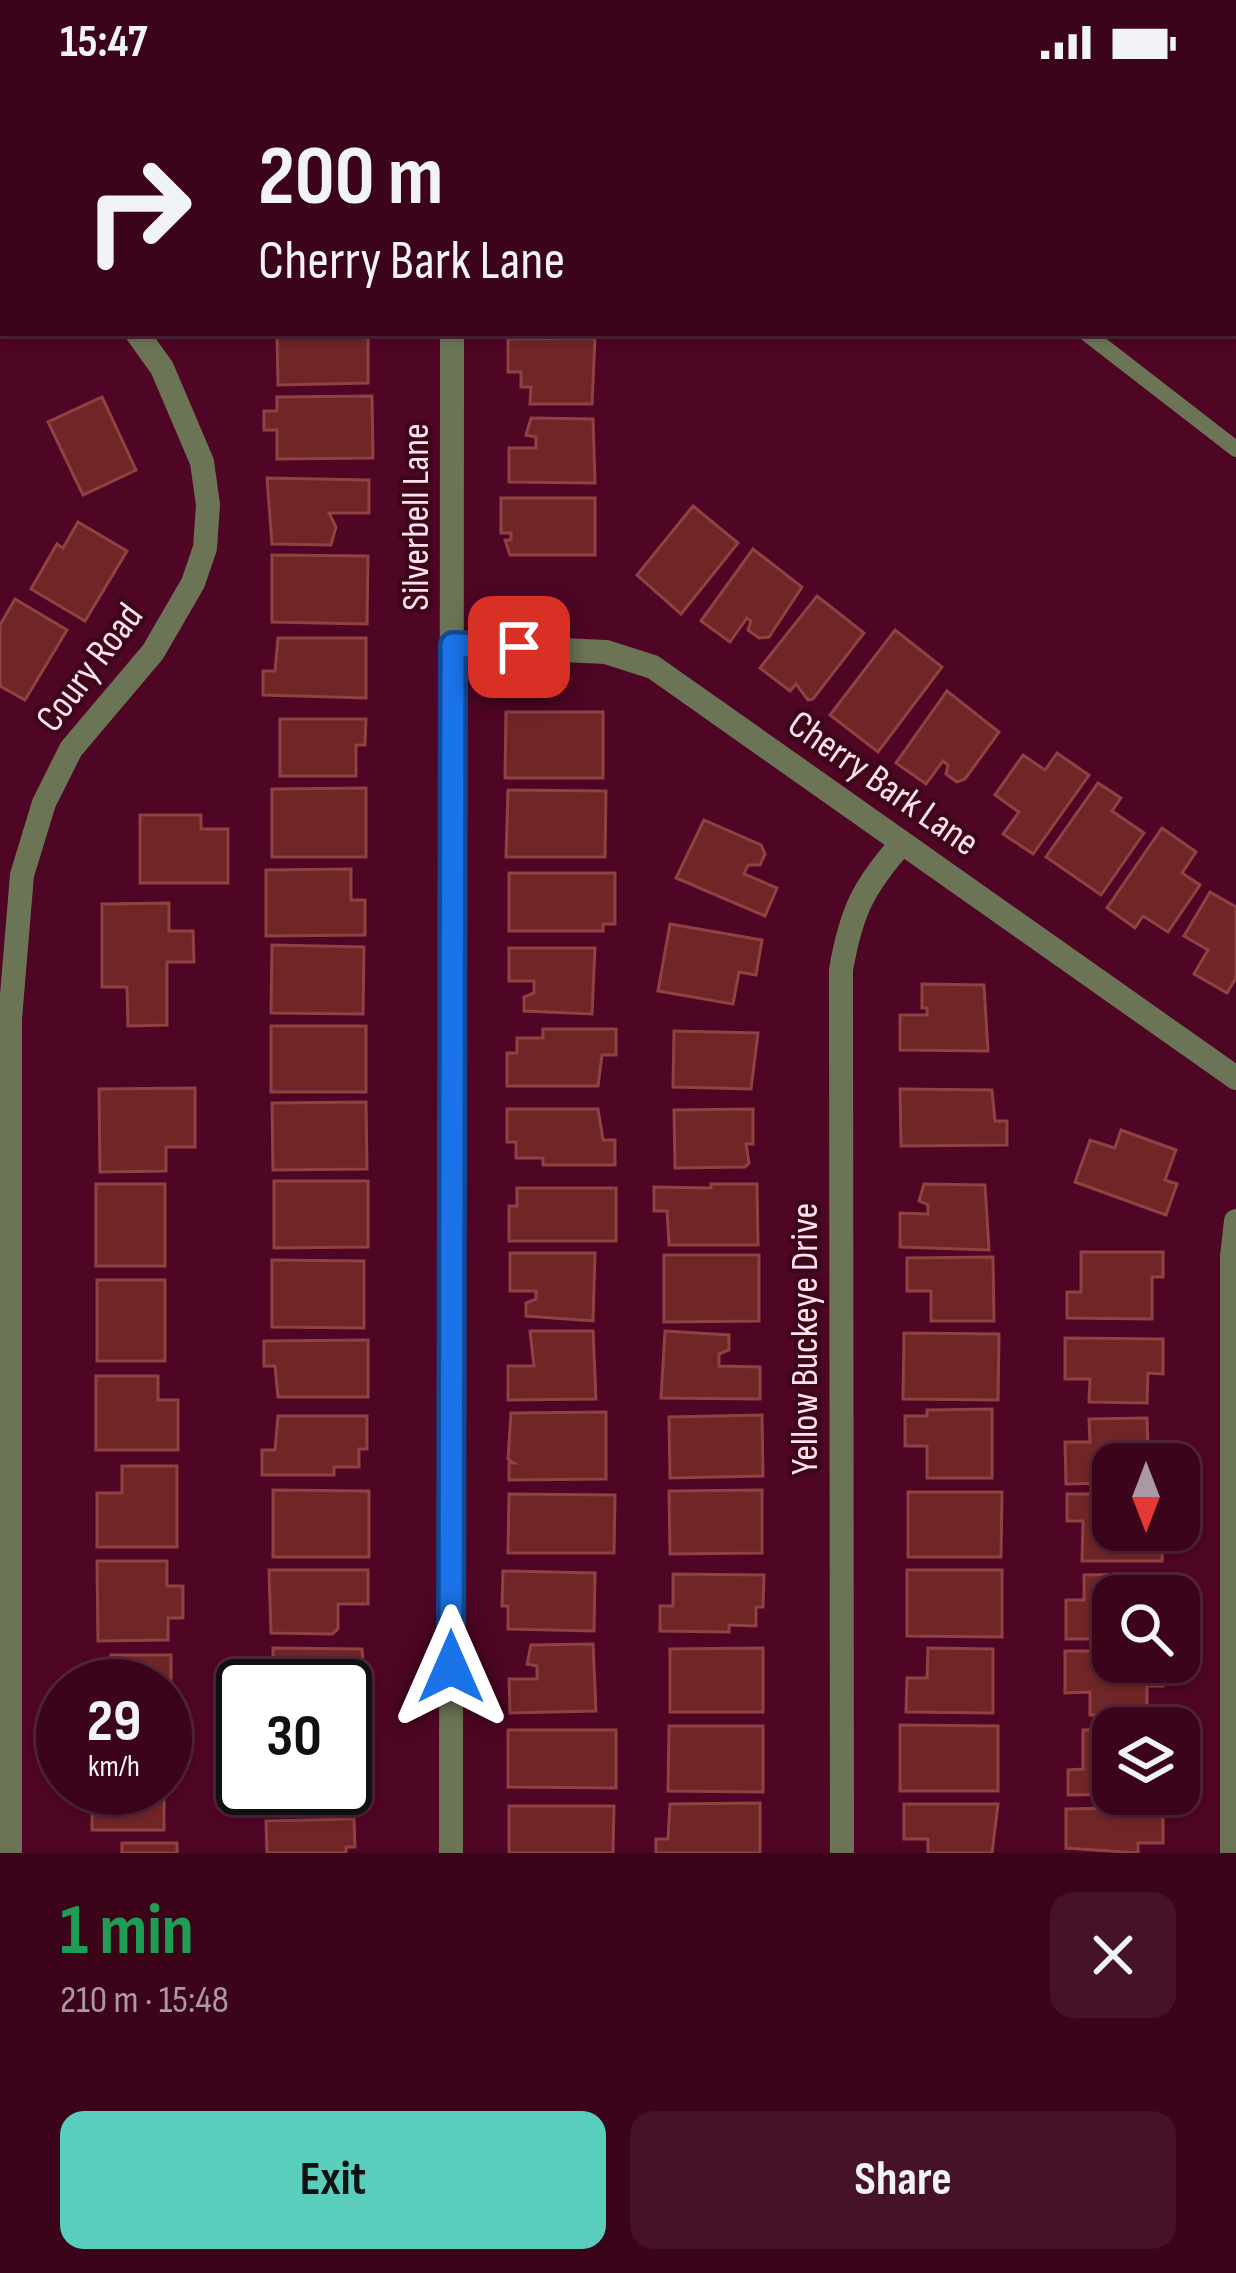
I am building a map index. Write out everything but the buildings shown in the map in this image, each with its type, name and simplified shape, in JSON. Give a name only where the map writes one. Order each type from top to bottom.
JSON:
[{"type":"street","name":"Coury Road","points":[[10,1853],[10,1019],[22,875],[44,803],[71,749],[153,652],[193,583],[205,548],[208,505],[202,461],[162,368],[139,336]]},
{"type":"street","name":"Silverbell Lane","points":[[451,1853],[452,336]]},
{"type":"street","name":"Cherry Bark Lane","points":[[453,645],[605,652],[653,668],[1236,1078]]},
{"type":"street","name":"Yellow Buckeye Drive","points":[[842,1853],[841,970],[850,919],[871,879],[902,843]]},
{"type":"street","points":[[1232,1853],[1232,1256],[1236,1221]]},
{"type":"lane","points":[[1091,336],[1236,449]]},
{"type":"route","points":[[451,1667],[453,645],[519,647]]}]
